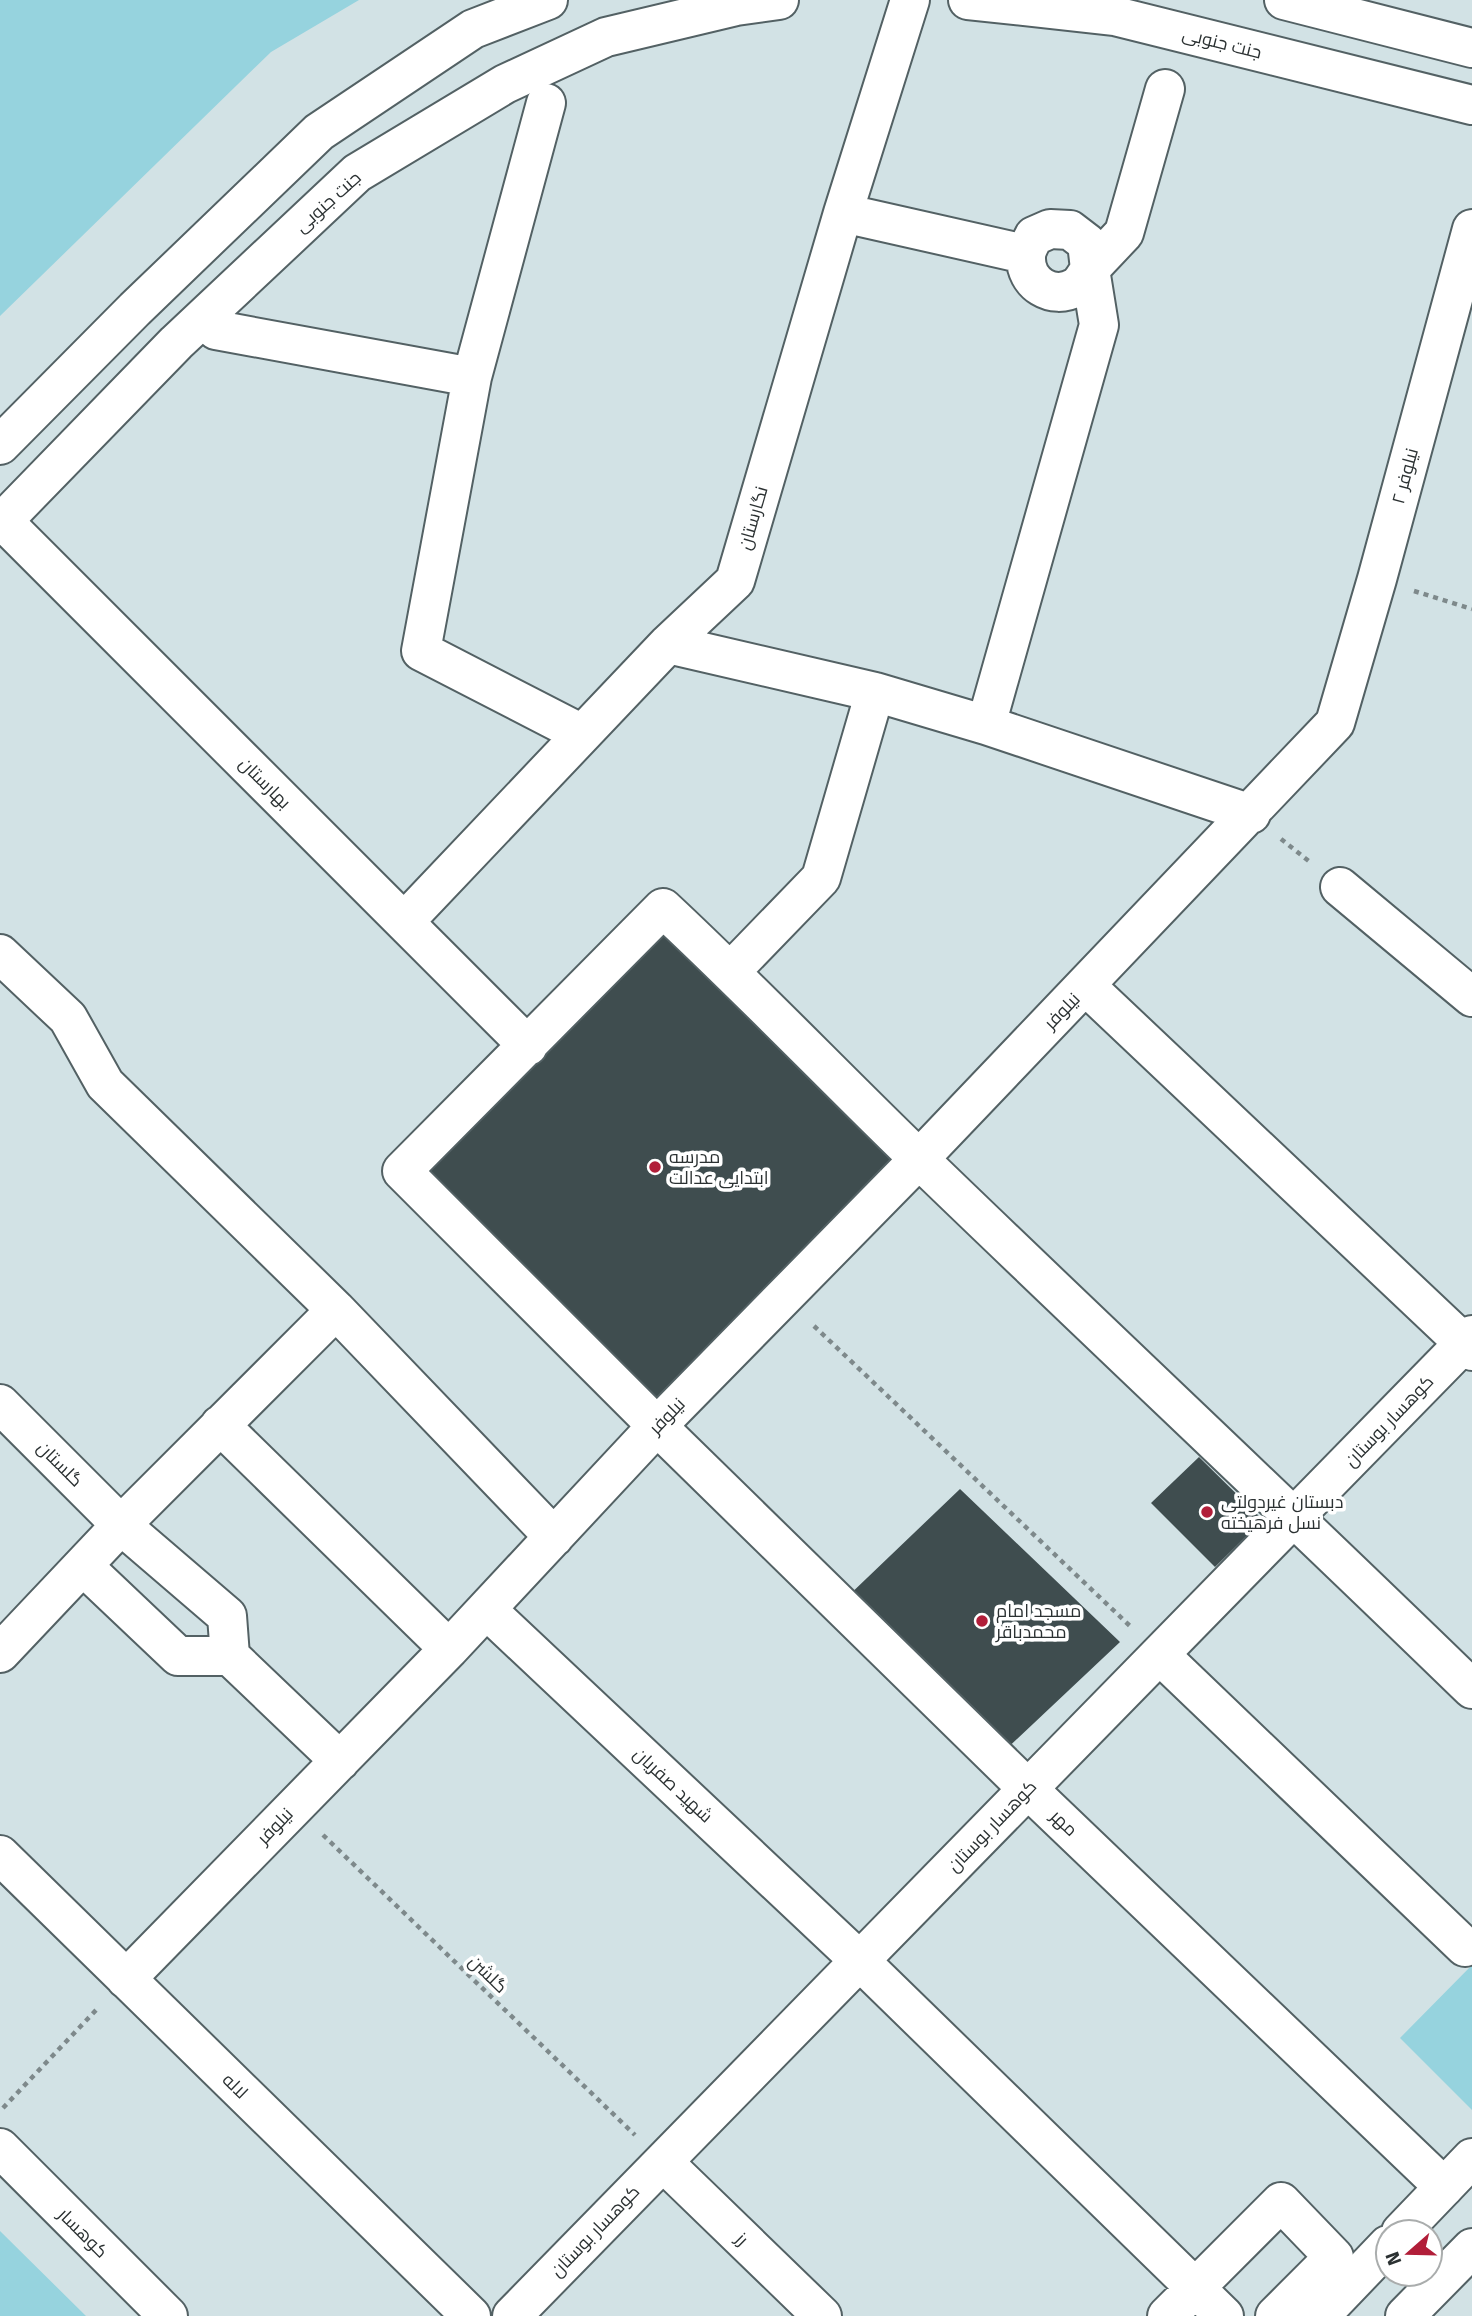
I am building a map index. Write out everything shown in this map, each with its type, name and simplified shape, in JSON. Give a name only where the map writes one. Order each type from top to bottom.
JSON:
[{"type":"street","points":[[0,444],[135,309],[319,132],[473,29],[548,0]]},
{"type":"street","name":"جنت جنوبی","points":[[1,522],[176,343],[357,173],[505,84],[606,37],[736,6],[779,0]]},
{"type":"street","name":"نگارستان","points":[[404,922],[668,643],[735,581],[842,213],[909,0]]},
{"type":"street","name":"جنت جنوبی","points":[[968,0],[1115,16],[1472,105]]},
{"type":"street","points":[[1284,0],[1472,48]]},
{"type":"street","points":[[1090,269],[1124,233],[1165,89]]},
{"type":"street","points":[[546,103],[472,377],[421,651],[582,734]]},
{"type":"street","points":[[842,213],[1025,254],[1034,236],[1050,229],[1070,230],[1087,243],[1099,325],[986,725]]},
{"type":"street","name":"نیلوفر ۲","points":[[1335,723],[1472,229]]},
{"type":"street","points":[[216,330],[472,377]]},
{"type":"street","name":"بهارستان","points":[[1,522],[528,1046]]},
{"type":"street","points":[[668,643],[875,692],[986,725],[1251,814]]},
{"type":"street","points":[[731,971],[821,878],[875,692]]},
{"type":"street","name":"نیلوفر","points":[[126,1979],[449,1649],[657,1426],[1086,986],[1335,723]]},
{"type":"street","points":[[1340,887],[1472,997]]},
{"type":"street","points":[[528,1046],[663,908],[731,971],[919,1159],[1472,1689]]},
{"type":"street","points":[[0,954],[68,1018],[105,1084],[336,1310],[554,1537]]},
{"type":"street","points":[[1086,986],[1469,1343]]},
{"type":"street","name":"مهر","points":[[528,1046],[402,1171],[1028,1790],[1444,2187]]},
{"type":"street","points":[[0,1653],[121,1524],[336,1310]]},
{"type":"street","name":"کوهسار بوستان","points":[[512,2316],[1469,1343]]},
{"type":"street","name":"گلستان","points":[[0,1404],[121,1524],[227,1616],[230,1656]]},
{"type":"street","points":[[220,1425],[449,1649]]},
{"type":"street","points":[[83,1566],[178,1656],[230,1656],[340,1761]]},
{"type":"street","name":"شهید صفریان","points":[[487,1609],[860,1961],[1224,2316]]},
{"type":"street","points":[[1160,1655],[1465,1947]]},
{"type":"street","name":"لاله","points":[[0,1855],[471,2316]]},
{"type":"street","name":"کوهسار","points":[[0,2148],[168,2316]]},
{"type":"street","points":[[1414,2218],[1472,2158]]},
{"type":"street","name":"رز","points":[[663,2162],[822,2316]]},
{"type":"street","points":[[1167,2316],[1281,2202],[1334,2257],[1275,2316]]},
{"type":"street","points":[[1405,2316],[1472,2248]]},
{"type":"street","points":[[1320,2316],[1374,2260]]},
{"type":"path","points":[[1377,579],[1472,609]]},
{"type":"path","points":[[1251,814],[1340,887]]},
{"type":"path","points":[[783,1296],[1160,1655]]},
{"type":"path","name":"گلشن","points":[[293,1807],[663,2162]]},
{"type":"path","points":[[0,2111],[126,1979]]},
{"type":"shaded area","points":[[0,0],[359,0],[271,52],[0,316]]},
{"type":"shaded area","points":[[1472,1965],[1472,2110],[1400,2038]]},
{"type":"shaded area","points":[[0,2231],[86,2316],[0,2316]]},
{"type":"building","name":"مدرسه ابتدایی عدالت","points":[[664,924],[893,1159],[653,1403],[417,1174]]},
{"type":"building","name":"دبستان غیردولتی نسل فرهیخته","points":[[1199,1457],[1263,1520],[1215,1567],[1151,1503]]},
{"type":"building","name":"مسجد امام محمدباقر","points":[[960,1489],[1120,1642],[1001,1754],[844,1600]]},
{"type":"place","name":"مدرسه ابتدایی عدالت","points":[[655,1167]]},
{"type":"place","name":"دبستان غیردولتی نسل فرهیخته","points":[[1207,1512]]},
{"type":"place","name":"مسجد امام محمدباقر","points":[[982,1621]]}]
